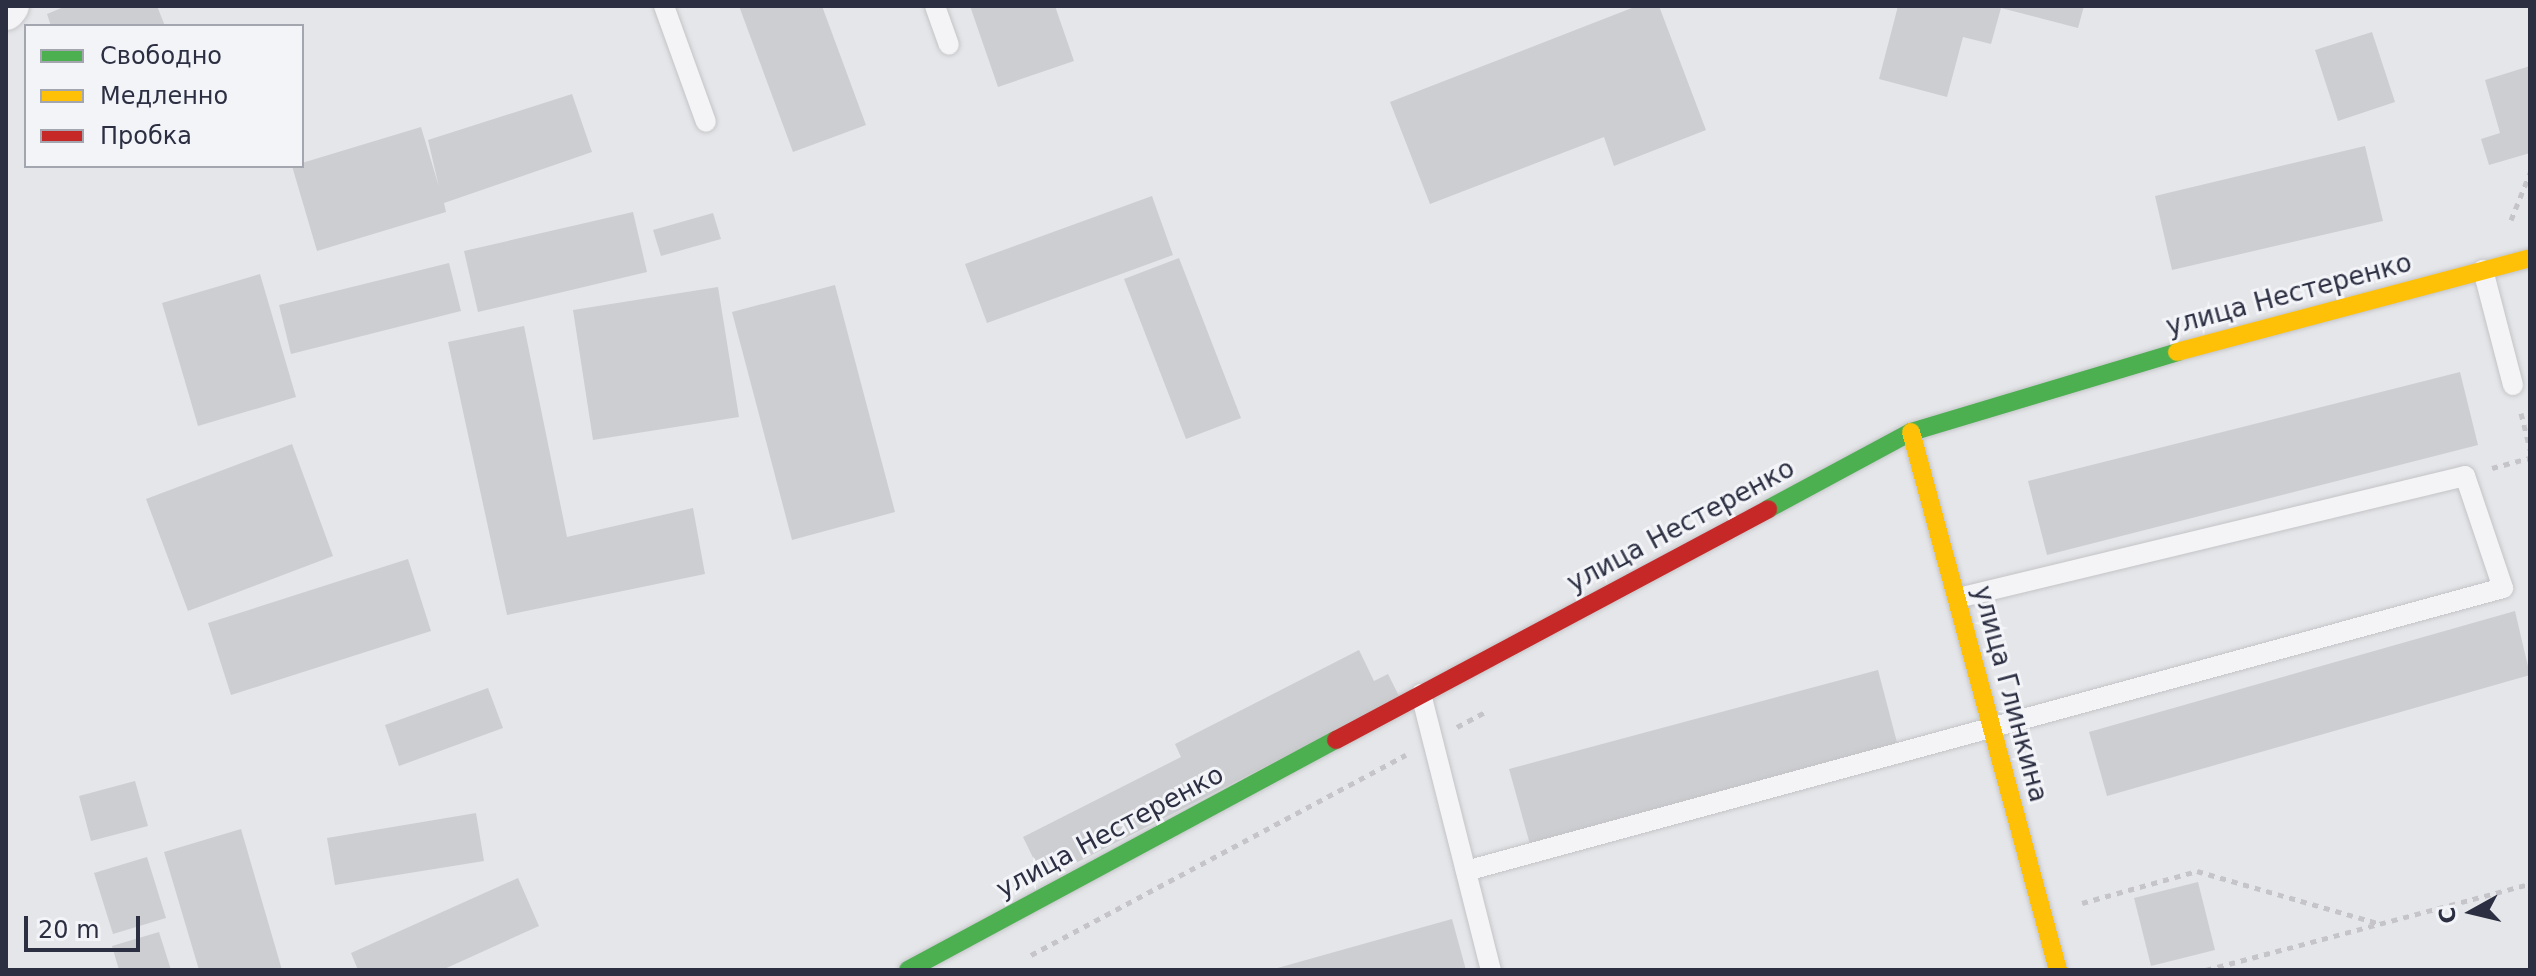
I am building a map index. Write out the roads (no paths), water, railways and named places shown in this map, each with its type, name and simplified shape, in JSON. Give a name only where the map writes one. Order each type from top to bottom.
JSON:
[{"type":"street","points":[[6,11],[10,6]]},
{"type":"street","name":"улица Нестеренко","points":[[908,970],[1911,432],[2229,336],[2530,258]]},
{"type":"street","name":"улица Глинкина","points":[[1911,432],[2058,970]]},
{"type":"lane","points":[[664,6],[706,122]]},
{"type":"lane","points":[[935,6],[949,45]]},
{"type":"lane","points":[[2483,270],[2513,385]]},
{"type":"lane","points":[[1466,871],[2503,588],[2465,476],[1958,598]]},
{"type":"lane","points":[[1421,694],[1491,970]]}]
